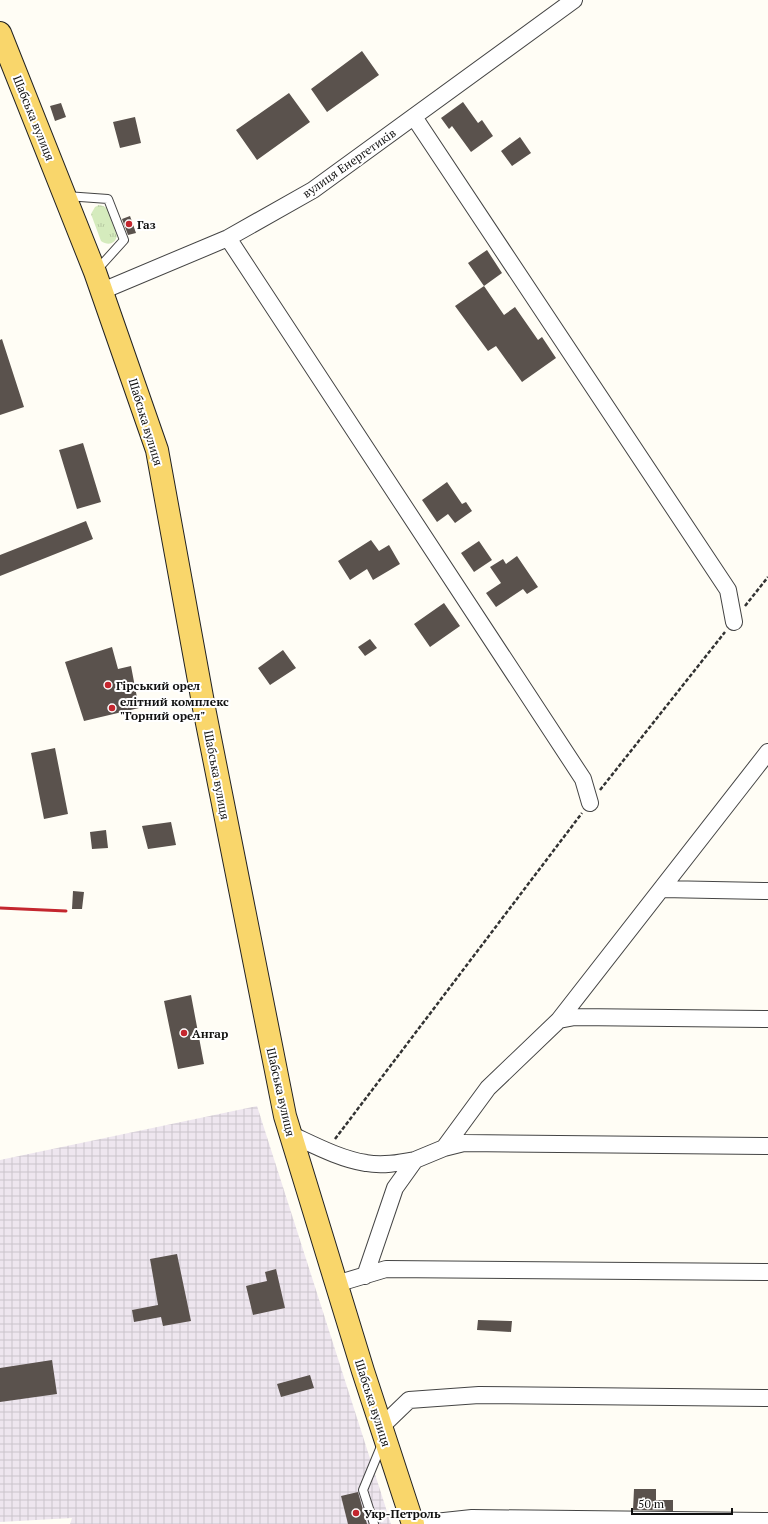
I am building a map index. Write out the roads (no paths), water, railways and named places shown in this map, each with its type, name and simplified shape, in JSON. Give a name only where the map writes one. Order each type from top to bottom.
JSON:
[{"type":"main road","name":"Шабська вулиця","points":[[0,33],[99,281],[157,450],[204,708],[285,1116],[383,1432],[415,1524]]},
{"type":"street","name":"вулиця Енергетиків","points":[[99,281],[228,238],[313,190],[574,0]]},
{"type":"street","points":[[414,117],[728,590],[734,622]]},
{"type":"street","points":[[228,238],[583,779],[590,803]]},
{"type":"street","points":[[444,1148],[488,1088],[559,1020],[765,760]]},
{"type":"street","points":[[662,889],[768,891]]},
{"type":"street","points":[[559,1020],[575,1017],[768,1019]]},
{"type":"street","points":[[290,1134],[344,1158],[366,1163],[388,1164],[415,1160],[444,1148],[464,1143],[768,1146]]},
{"type":"street","points":[[365,1276],[395,1188],[415,1160]]},
{"type":"street","points":[[336,1284],[386,1270],[768,1272]]},
{"type":"street","points":[[383,1432],[410,1400],[479,1395],[768,1398]]},
{"type":"street","points":[[415,1524],[472,1518],[768,1521]]},
{"type":"lane","points":[[65,196],[108,199],[124,240],[99,281]]},
{"type":"lane","points":[[374,1524],[363,1490],[383,1432]]},
{"type":"railway","points":[[0,908],[66,911]]},
{"type":"place","name":"Газ","points":[[129,224]]},
{"type":"place","name":"Гірський орел","points":[[108,685]]},
{"type":"place","name":"елітний комплекс \"Горний орел\"","points":[[112,708]]},
{"type":"place","name":"Ангар","points":[[184,1033]]},
{"type":"place","name":"Укр-Петроль","points":[[356,1513]]}]
